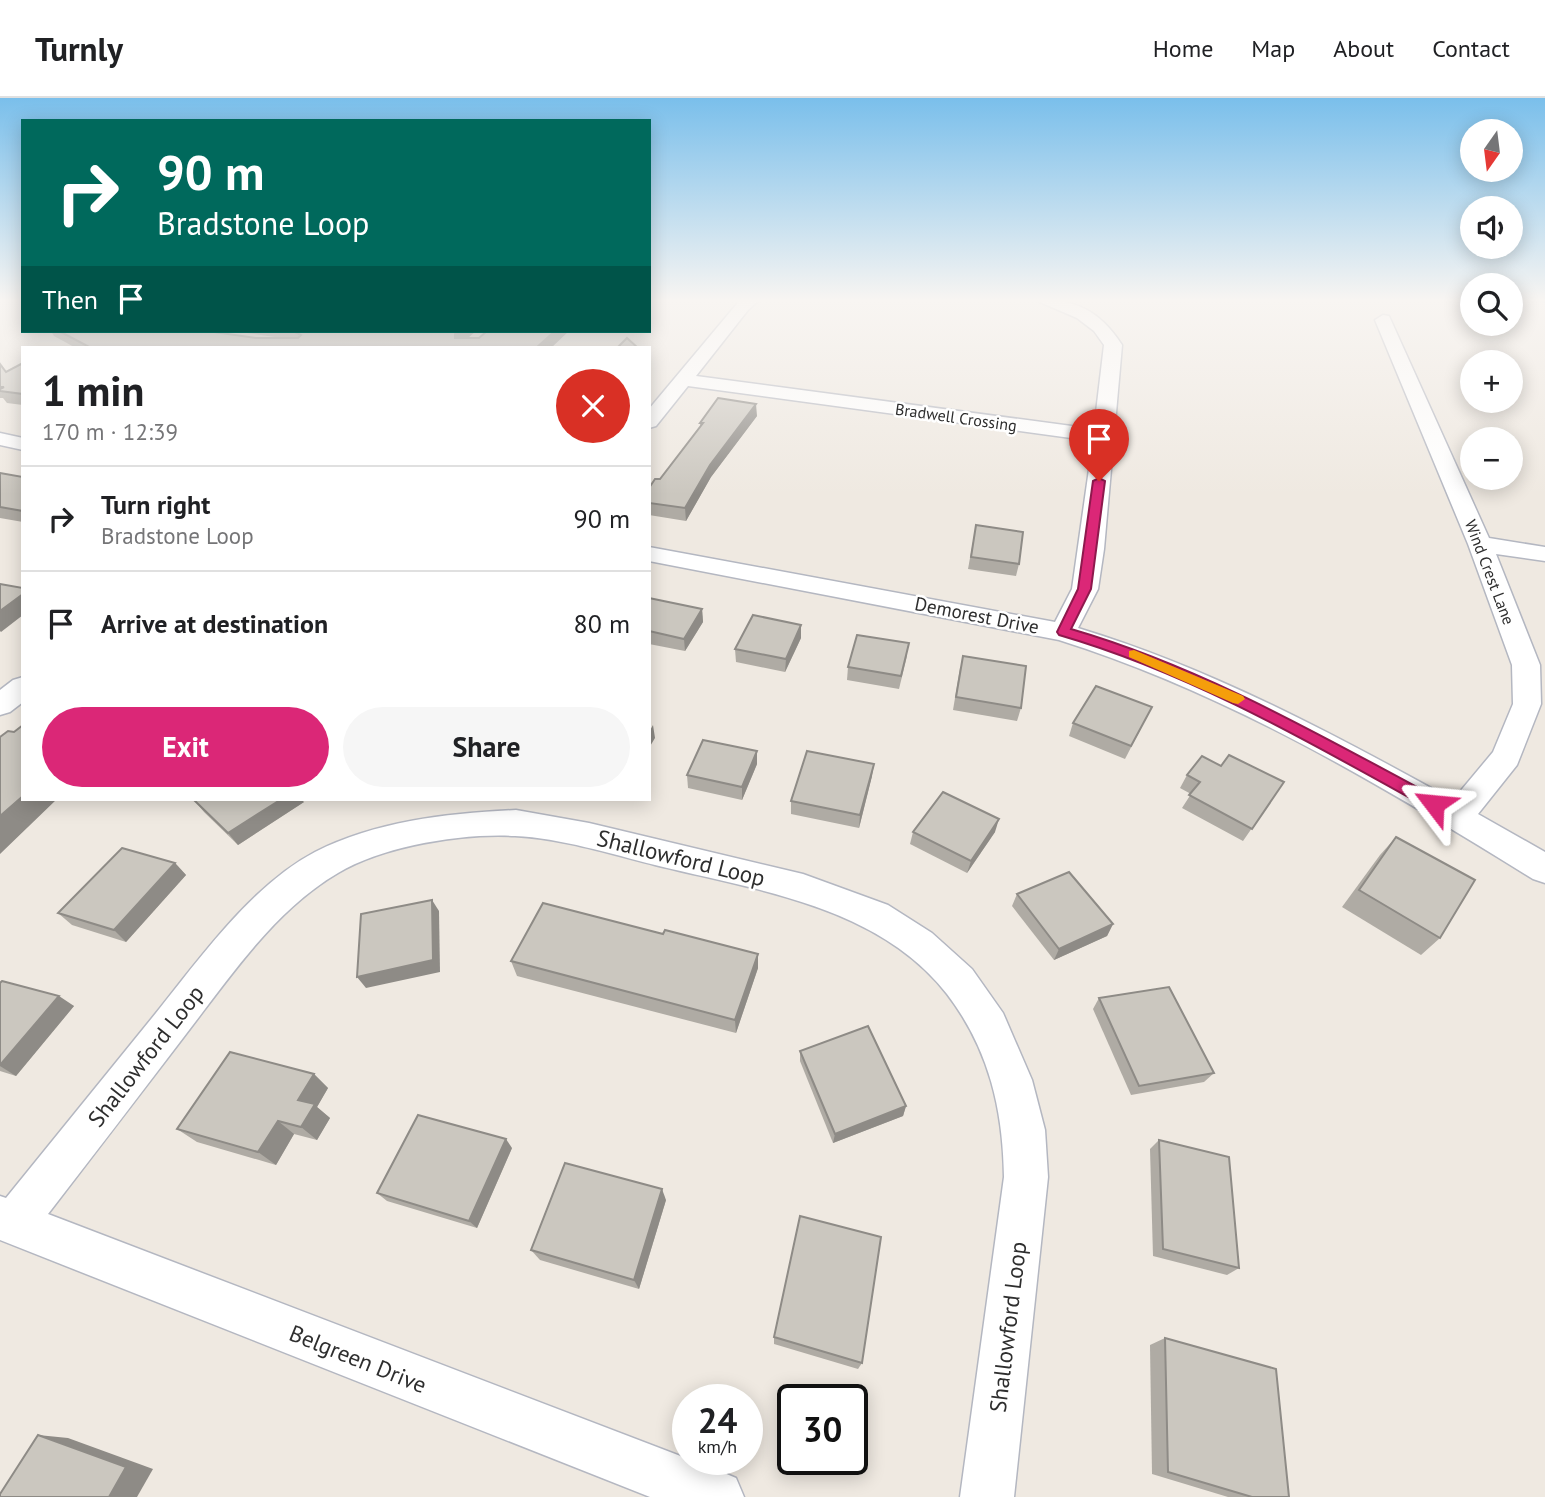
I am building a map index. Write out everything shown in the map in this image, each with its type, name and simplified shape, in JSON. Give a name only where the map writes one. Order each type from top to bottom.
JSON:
[{"type":"street","points":[[651,420],[696,364]]},
{"type":"street","points":[[1063,632],[1085,589],[1111,364]]},
{"type":"street","name":"Wind Crest Lane","points":[[1402,364],[1480,544],[1526,665],[1527,704],[1506,757],[1475,798],[1456,816]]},
{"type":"street","name":"Bradwell Crossing","points":[[683,380],[1104,436]]},
{"type":"street","points":[[0,439],[21,443]]},
{"type":"street","points":[[1480,544],[1545,554]]},
{"type":"street","name":"Demorest Drive","points":[[651,555],[1063,632],[1115,647],[1275,717],[1456,816],[1545,869]]},
{"type":"street","name":"Shallowford Loop","points":[[7,1221],[239,940],[282,894],[327,862],[383,839],[420,831],[461,825],[516,823],[589,836],[803,888],[876,916],[919,944],[959,981],[989,1026],[1012,1080],[1024,1130],[1026,1177],[987,1497]]},
{"type":"street","name":"Belgreen Drive","points":[[7,1221],[717,1497]]},
{"type":"building","points":[[0,364],[6,372],[21,364],[21,394],[0,391],[4,387],[0,387]]},
{"type":"building","points":[[718,398],[756,404],[710,465],[685,508],[651,503],[651,485],[655,479],[660,479],[703,423],[700,423]]},
{"type":"building","points":[[0,473],[21,477],[21,511],[0,507]]},
{"type":"building","points":[[976,525],[1023,532],[1019,564],[971,557]]},
{"type":"building","points":[[0,584],[21,588],[21,595],[0,611]]},
{"type":"building","points":[[651,598],[702,609],[684,639],[651,631]]},
{"type":"building","points":[[753,615],[801,625],[786,659],[735,649]]},
{"type":"building","points":[[857,635],[909,643],[901,676],[848,667]]},
{"type":"building","points":[[963,656],[1026,666],[1021,708],[956,697]]},
{"type":"building","points":[[1096,686],[1152,707],[1131,746],[1073,723]]},
{"type":"building","points":[[21,727],[21,798],[0,816],[0,737],[8,731],[14,732]]},
{"type":"building","points":[[703,740],[757,751],[742,787],[687,775]]},
{"type":"building","points":[[807,751],[874,764],[860,815],[791,801]]},
{"type":"building","points":[[1229,755],[1284,782],[1252,829],[1189,795],[1200,782],[1187,775],[1202,756],[1221,766]]},
{"type":"building","points":[[943,792],[999,819],[971,861],[913,832]]},
{"type":"building","points":[[195,801],[278,801],[228,833]]},
{"type":"building","points":[[1396,837],[1475,880],[1440,938],[1359,890]]},
{"type":"building","points":[[122,848],[175,863],[114,930],[58,913]]},
{"type":"building","points":[[1069,872],[1113,924],[1059,949],[1017,894]]},
{"type":"building","points":[[432,900],[433,960],[357,977],[361,914]]},
{"type":"building","points":[[543,903],[663,934],[665,930],[758,954],[735,1020],[511,961]]},
{"type":"building","points":[[2,981],[59,996],[0,1065],[0,983]]},
{"type":"building","points":[[1169,987],[1214,1073],[1139,1086],[1099,998]]},
{"type":"building","points":[[868,1026],[906,1106],[835,1134],[800,1051]]},
{"type":"building","points":[[230,1052],[314,1074],[298,1100],[315,1104],[301,1127],[278,1121],[258,1152],[177,1129]]},
{"type":"building","points":[[418,1115],[506,1139],[469,1221],[377,1193]]},
{"type":"building","points":[[1159,1140],[1229,1157],[1239,1268],[1163,1249]]},
{"type":"building","points":[[565,1163],[662,1189],[634,1280],[531,1250]]},
{"type":"building","points":[[800,1216],[881,1237],[862,1363],[774,1337]]},
{"type":"building","points":[[1165,1338],[1276,1369],[1289,1497],[1252,1497],[1168,1472]]},
{"type":"building","points":[[38,1435],[126,1467],[109,1497],[0,1497]]},
{"type":"slow traffic","points":[[1134,654],[1238,699]]},
{"type":"route","points":[[1099,481],[1085,589],[1063,632],[1115,647],[1195,679],[1275,717],[1434,804]]}]
